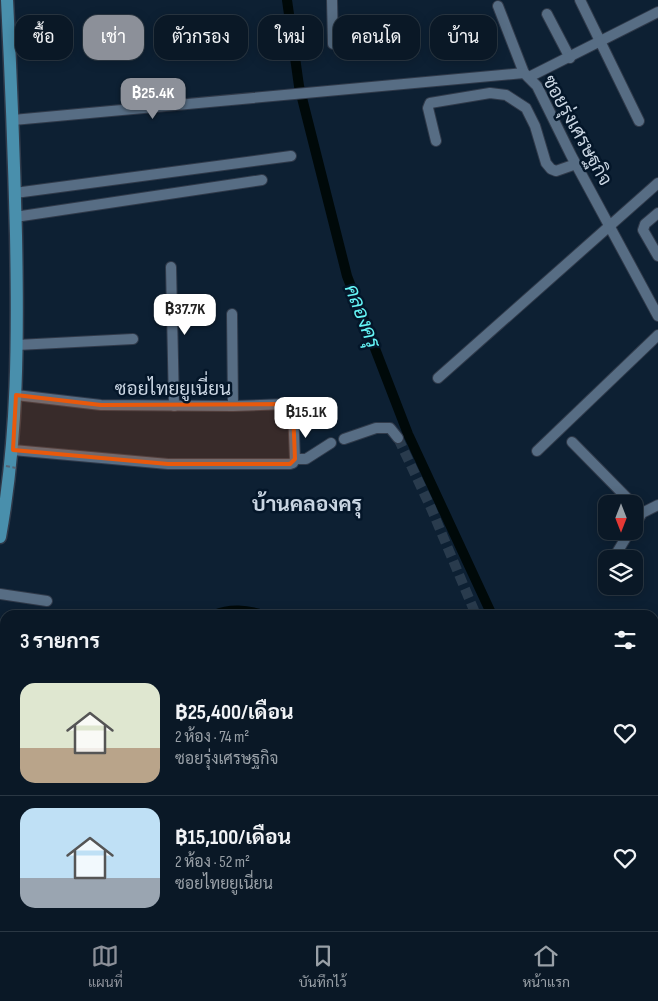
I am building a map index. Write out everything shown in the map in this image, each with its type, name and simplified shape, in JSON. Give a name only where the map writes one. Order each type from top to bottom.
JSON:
[{"type":"main road","points":[[0,538],[9,487],[16,395],[17,345],[13,120],[7,0]]},
{"type":"street","points":[[332,0],[333,44]]},
{"type":"street","points":[[580,0],[640,121]]},
{"type":"street","points":[[498,6],[527,75],[570,58],[658,12]]},
{"type":"street","points":[[547,14],[570,58]]},
{"type":"street","name":"ซอยรุ่งเศรษฐกิจ","points":[[13,120],[527,75],[536,86],[658,316]]},
{"type":"street","points":[[436,141],[428,108],[430,103],[490,93],[506,95],[526,108],[535,126],[546,163],[551,169],[556,171],[576,164]]},
{"type":"street","points":[[14,193],[290,156]]},
{"type":"street","points":[[15,216],[262,180]]},
{"type":"street","points":[[438,378],[658,183]]},
{"type":"street","points":[[658,213],[645,224],[643,230],[658,256]]},
{"type":"street","points":[[171,267],[174,406]]},
{"type":"street","points":[[232,314],[233,406]]},
{"type":"street","points":[[536,451],[658,335]]},
{"type":"street","points":[[17,345],[133,339]]},
{"type":"street","name":"ซอยไทยยูเนี่ยน","points":[[16,395],[101,405],[290,405],[293,410],[295,459]]},
{"type":"street","points":[[344,439],[376,428],[390,428],[398,438]]},
{"type":"street","points":[[572,442],[624,495]]},
{"type":"street","points":[[12,450],[168,464],[290,464],[295,459],[306,459],[331,443]]},
{"type":"street","points":[[643,512],[658,505]]},
{"type":"street","points":[[0,594],[47,601]]},
{"type":"path","points":[[6,466],[16,468]]},
{"type":"highlighted area","points":[[16,395],[101,405],[286,404],[293,410],[295,459],[290,464],[168,464],[13,450]]},
{"type":"waterway","name":"คลองครุ","points":[[287,0],[299,86],[347,276],[408,434],[490,610]]},
{"type":"tunnel","points":[[398,438],[431,508],[474,610]]},
{"type":"district","name":"บ้านคลองครุ","points":[[307,504]]}]
